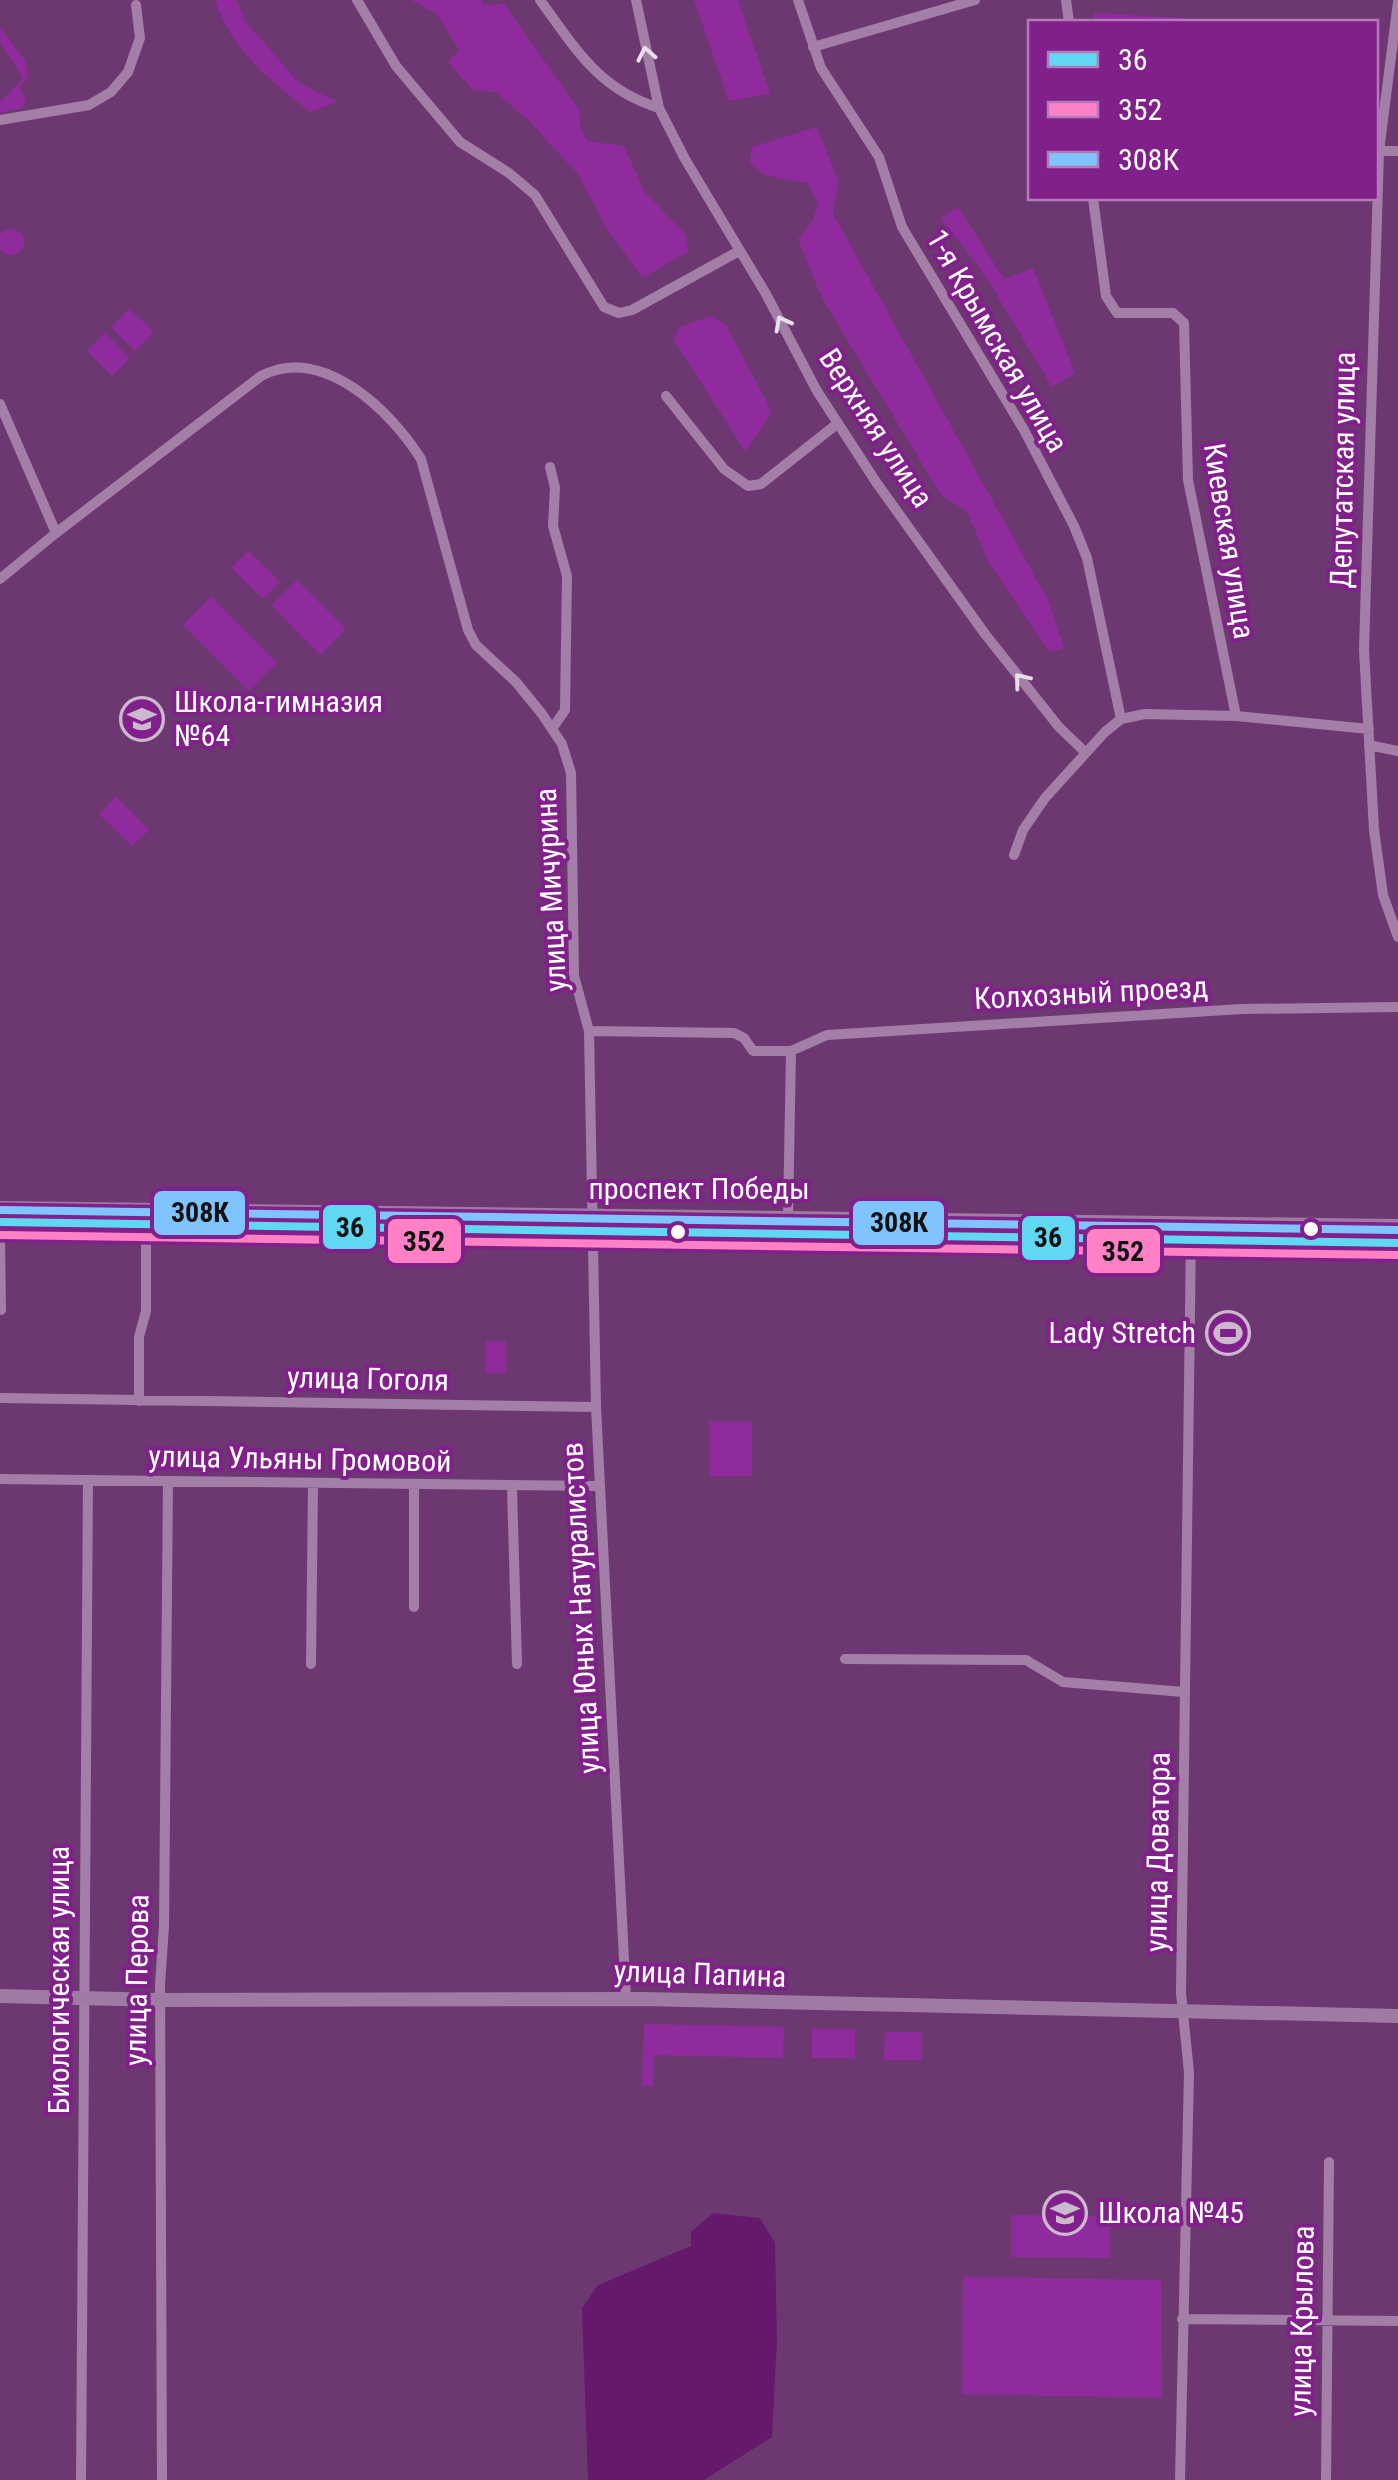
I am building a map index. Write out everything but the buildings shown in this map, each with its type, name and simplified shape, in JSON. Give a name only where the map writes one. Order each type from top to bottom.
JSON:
[{"type":"main road","name":"проспект Победы","points":[[0,1208],[1398,1243]]},
{"type":"main road","name":"проспект Победы","points":[[0,1222],[591,1223],[788,1216],[1398,1226]]},
{"type":"main road","name":"улица Папина","points":[[0,1996],[160,2000],[626,1999],[1398,2016]]},
{"type":"street","points":[[356,0],[396,66],[460,142],[534,194],[604,307],[620,312],[632,310],[739,251]]},
{"type":"street","points":[[540,0],[583,58],[608,84],[634,100],[660,108]]},
{"type":"street","name":"Верхняя улица","points":[[636,0],[660,108],[685,160],[837,424],[985,634],[1059,726],[1086,752]]},
{"type":"street","name":"1-я Крымская улица","points":[[798,0],[821,68],[879,157],[902,227],[1024,430],[1074,526],[1087,558],[1120,719]]},
{"type":"street","points":[[814,47],[975,0]]},
{"type":"street","name":"Депутатская улица","points":[[1378,183],[1398,2]]},
{"type":"street","points":[[0,120],[88,105],[111,92],[128,72],[140,38],[136,5]]},
{"type":"street","points":[[1379,151],[1398,151]]},
{"type":"street","name":"Киевская улица","points":[[1093,200],[1106,296],[1117,313],[1173,313],[1184,324],[1188,480],[1236,716]]},
{"type":"street","name":"Депутатская улица","points":[[1377,200],[1364,635],[1374,830],[1383,894],[1398,937]]},
{"type":"street","name":"улица Мичурина","points":[[0,579],[261,376],[274,370],[292,368],[333,377],[367,398],[408,440],[421,459],[472,638],[516,682],[552,730],[562,744],[571,773],[574,976],[589,1031],[591,1223]]},
{"type":"street","points":[[666,396],[724,469],[748,486],[767,480],[837,424]]},
{"type":"street","points":[[0,404],[56,533]]},
{"type":"street","points":[[550,467],[555,488],[553,526],[568,576],[565,710],[552,730]]},
{"type":"street","points":[[1014,855],[1023,830],[1045,798],[1120,719],[1145,714],[1236,716],[1368,729]]},
{"type":"street","points":[[1370,745],[1398,751]]},
{"type":"street","name":"Колхозный проезд","points":[[790,1052],[827,1035],[1242,1009],[1398,1006]]},
{"type":"street","points":[[589,1031],[734,1033],[744,1038],[752,1051],[790,1052],[788,1216]]},
{"type":"street","name":"улица Юных Натуралистов","points":[[591,1223],[596,1407],[626,1999]]},
{"type":"street","name":"улица Доватора","points":[[1180,2480],[1189,2072],[1182,2010],[1191,1223]]},
{"type":"street","points":[[139,1401],[140,1337],[146,1311],[146,1224]]},
{"type":"street","points":[[0,1236],[1,1310]]},
{"type":"street","name":"улица Гоголя","points":[[0,1398],[596,1407]]},
{"type":"street","name":"улица Ульяны Громовой","points":[[0,1479],[512,1488],[600,1486]]},
{"type":"street","name":"Биологическая улица","points":[[82,2480],[88,1480]]},
{"type":"street","name":"улица Перова","points":[[162,2480],[160,2000],[168,1482]]},
{"type":"street","points":[[311,1664],[313,1483]]},
{"type":"street","points":[[414,1484],[414,1606]]},
{"type":"street","points":[[512,1488],[517,1664]]},
{"type":"street","points":[[844,1659],[1026,1660],[1063,1682],[1184,1692]]},
{"type":"street","name":"улица Крылова","points":[[1326,2480],[1329,2162]]},
{"type":"street","points":[[1182,2319],[1398,2321]]},
{"type":"shaded area","points":[[215,0],[237,0],[245,21],[298,82],[337,102],[310,112],[281,88],[242,49]]},
{"type":"shaded area","points":[[411,0],[482,0],[484,5],[504,4],[579,110],[580,126],[587,141],[624,146],[644,191],[686,235],[688,252],[642,278],[605,225],[578,174],[496,92],[473,90],[448,62],[459,50],[437,14]]},
{"type":"shaded area","points":[[694,0],[738,0],[770,94],[729,101]]},
{"type":"shaded area","points":[[1094,13],[1215,20],[1094,20]]},
{"type":"shaded area","points":[[0,28],[25,60],[28,78],[20,87],[26,102],[22,108],[0,113],[0,103],[23,78],[0,43]]},
{"type":"shaded area","points":[[817,127],[838,181],[833,214],[1049,602],[1064,648],[1050,652],[989,563],[967,511],[941,495],[821,296],[798,239],[812,222],[818,205],[808,183],[764,175],[750,163],[752,147]]},
{"type":"shaded area","points":[[958,207],[1004,279],[1033,268],[1075,373],[1052,387],[986,277],[941,218]]},
{"type":"shaded area","points":[[6,230],[16,230],[23,237],[23,247],[16,254],[6,254],[-1,247],[-1,237]]},
{"type":"shaded area","points":[[129,309],[154,332],[135,351],[111,328]]},
{"type":"shaded area","points":[[710,316],[726,325],[772,412],[745,451],[673,339],[680,327]]},
{"type":"shaded area","points":[[105,333],[130,358],[112,376],[87,351]]},
{"type":"shaded area","points":[[248,551],[280,582],[263,599],[231,568]]},
{"type":"shaded area","points":[[297,580],[346,629],[320,655],[271,605]]},
{"type":"shaded area","points":[[211,597],[277,663],[249,691],[183,625]]},
{"type":"shaded area","points":[[116,797],[149,830],[132,846],[99,814]]},
{"type":"shaded area","points":[[486,1341],[506,1341],[506,1373],[486,1373]]},
{"type":"shaded area","points":[[709,1421],[752,1422],[752,1476],[709,1476]]},
{"type":"shaded area","points":[[644,2024],[784,2027],[783,2058],[654,2055],[653,2086],[642,2086]]},
{"type":"shaded area","points":[[812,2029],[855,2029],[855,2058],[812,2058]]},
{"type":"shaded area","points":[[885,2032],[922,2032],[922,2060],[884,2060]]},
{"type":"shaded area","points":[[713,2213],[760,2218],[775,2243],[777,2340],[772,2437],[704,2480],[588,2480],[582,2308],[598,2285],[691,2246],[691,2232]]},
{"type":"shaded area","points":[[1011,2215],[1110,2216],[1110,2258],[1011,2257]]},
{"type":"shaded area","points":[[963,2277],[1161,2280],[1162,2398],[962,2394]]},
{"type":"transit line","name":"308К","points":[[0,1210],[1398,1230]]},
{"type":"transit line","name":"36","points":[[0,1222],[1398,1243]]},
{"type":"transit line","name":"352","points":[[0,1235],[1398,1255]]},
{"type":"place","name":"Школа-гимназия №64","points":[[142,719]]},
{"type":"place","name":"Lady Stretch","points":[[1228,1333]]},
{"type":"place","name":"Школа №45","points":[[1065,2213]]}]
